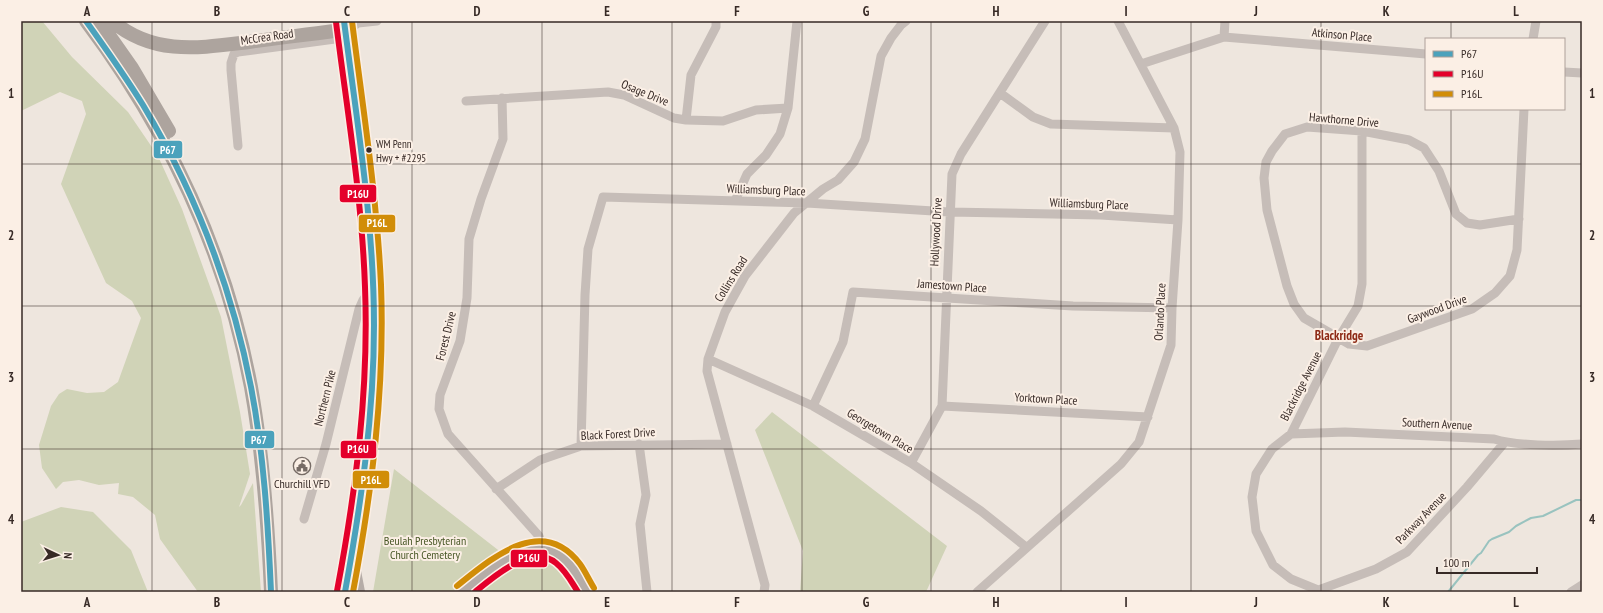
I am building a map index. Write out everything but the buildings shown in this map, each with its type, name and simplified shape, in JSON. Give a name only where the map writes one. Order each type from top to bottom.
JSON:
[{"type":"highway","points":[[86,21],[124,74],[161,136],[194,201],[222,275],[240,339],[254,410],[275,591]]},
{"type":"highway","points":[[99,21],[142,84],[181,153],[211,220],[236,290],[251,349],[263,409],[270,469],[275,591]]},
{"type":"highway","points":[[112,21],[127,32],[147,41],[162,46],[188,48],[334,31],[345,26]]},
{"type":"main road","points":[[345,26],[367,214],[373,286],[374,353],[370,433],[364,490],[345,592]]},
{"type":"main road","points":[[462,592],[495,565],[510,556],[522,551],[542,548],[558,554],[566,559],[572,566],[587,592]]},
{"type":"main road","points":[[353,552],[358,592]]},
{"type":"street","points":[[345,26],[377,21]]},
{"type":"street","points":[[686,120],[691,76],[716,27],[716,21]]},
{"type":"street","points":[[735,201],[747,174],[766,155],[780,134],[788,108],[797,21]]},
{"type":"street","name":"Collins Road","points":[[764,592],[765,585],[708,371],[708,359],[725,312],[745,276],[794,213],[823,189],[838,180],[854,162],[865,139],[881,56],[891,38],[906,21]]},
{"type":"street","name":"Hollywood Drive","points":[[911,464],[942,406],[949,212],[952,174],[961,154],[1045,21]]},
{"type":"street","name":"Orlando Place","points":[[977,592],[1121,464],[1139,442],[1171,345],[1180,152],[1174,128],[1118,21]]},
{"type":"street","points":[[1224,37],[1225,21]]},
{"type":"street","name":"McCrea Road","points":[[238,146],[231,70],[232,57],[234,54],[238,52],[335,40],[345,26]]},
{"type":"street","points":[[1533,38],[1538,27]]},
{"type":"street","name":"Atkinson Place","points":[[1141,64],[1224,37],[1425,54]]},
{"type":"street","points":[[1565,72],[1582,73]]},
{"type":"street","name":"Osage Drive","points":[[466,101],[608,92],[624,95],[669,116],[686,120],[722,121],[756,110],[788,108]]},
{"type":"street","points":[[1000,93],[1033,117],[1051,124],[1174,128]]},
{"type":"street","name":"Forest Drive","points":[[502,98],[503,139],[481,199],[470,239],[467,298],[460,341],[440,395],[439,409],[448,434],[539,536],[542,548]]},
{"type":"street","name":"Gaywood Drive","points":[[1338,339],[1349,344],[1367,346],[1472,309],[1495,293],[1510,276],[1517,250],[1524,110]]},
{"type":"street","name":"Hawthorne Drive","points":[[1338,339],[1304,318],[1294,304],[1287,286],[1267,210],[1265,172],[1266,162],[1272,150],[1285,134],[1307,127],[1362,131],[1409,140],[1424,148],[1440,171],[1456,214],[1467,223],[1480,225],[1519,219]]},
{"type":"street","name":"Blackridge Avenue","points":[[1316,591],[1291,579],[1273,565],[1256,531],[1252,497],[1256,474],[1272,449],[1291,434],[1338,339],[1358,306],[1362,284],[1362,131]]},
{"type":"street","name":"Williamsburg Place","points":[[581,446],[584,303],[588,250],[603,197],[806,203],[949,212],[1101,215],[1178,220]]},
{"type":"street","name":"Northern Pike","points":[[304,519],[326,444],[359,309],[363,300],[373,286]]},
{"type":"street","name":"Jamestown Place","points":[[813,406],[844,342],[853,292],[1072,306],[1172,308]]},
{"type":"street","name":"Georgetown Place","points":[[708,359],[813,406],[911,464],[980,511],[1026,547]]},
{"type":"street","name":"Yorktown Place","points":[[942,406],[1148,417]]},
{"type":"street","name":"Southern Avenue","points":[[1291,434],[1353,433],[1494,439],[1505,442],[1569,445],[1582,444]]},
{"type":"street","name":"Parkway Avenue","points":[[1316,591],[1376,568],[1407,552],[1467,487],[1505,442]]},
{"type":"street","points":[[639,444],[646,495],[640,524],[647,592]]},
{"type":"street","name":"Black Forest Drive","points":[[496,488],[540,460],[581,446],[639,444],[727,444]]},
{"type":"street","points":[[1571,592],[1582,585]]},
{"type":"green space","points":[[21,21],[42,21],[72,57],[128,112],[158,156],[182,209],[221,317],[240,412],[250,474],[239,507],[253,483],[261,592],[198,592],[160,539],[155,515],[133,497],[118,494],[119,483],[99,485],[79,480],[63,482],[56,489],[42,468],[39,445],[51,406],[59,394],[67,389],[87,393],[104,392],[118,382],[141,318],[132,301],[106,283],[61,184],[86,114],[82,101],[60,92],[21,111]]},
{"type":"green space","points":[[772,412],[947,546],[926,592],[800,592],[803,551],[755,430]]},
{"type":"green space","name":"Beulah Presbyterian Church Cemetery","points":[[394,469],[511,560],[527,554],[540,553],[559,562],[577,584],[575,592],[373,592]]},
{"type":"green space","points":[[61,507],[93,512],[131,550],[148,592],[21,592],[21,522]]},
{"type":"waterway","points":[[1448,592],[1481,553],[1489,541],[1509,532],[1516,526],[1531,518],[1543,516],[1576,500],[1582,500]]},
{"type":"transit line","name":"P67","points":[[86,21],[136,94],[162,138],[195,206],[222,277],[243,350],[251,387],[259,438],[265,490],[271,592]]},
{"type":"transit line","name":"P67","points":[[344,21],[368,211],[374,325],[372,392],[366,459],[345,592]]},
{"type":"transit line","name":"P16L","points":[[352,21],[376,219],[381,285],[382,324],[376,440],[366,516],[353,592]]},
{"type":"transit line","name":"P16U","points":[[336,22],[354,154],[361,220],[366,325],[360,439],[350,515],[337,591]]},
{"type":"transit line","name":"P16L","points":[[457,586],[486,564],[517,546],[534,542],[550,542],[565,549],[580,564],[594,588]]},
{"type":"transit line","name":"P16U","points":[[475,592],[513,564],[525,559],[536,557],[546,558],[560,566],[578,592]]},
{"type":"place","name":"WM Penn Hwy + #2295","points":[[369,150]]},
{"type":"place","name":"Churchill VFD","points":[[302,466]]},
{"type":"district","name":"Blackridge","points":[[1339,335]]}]
